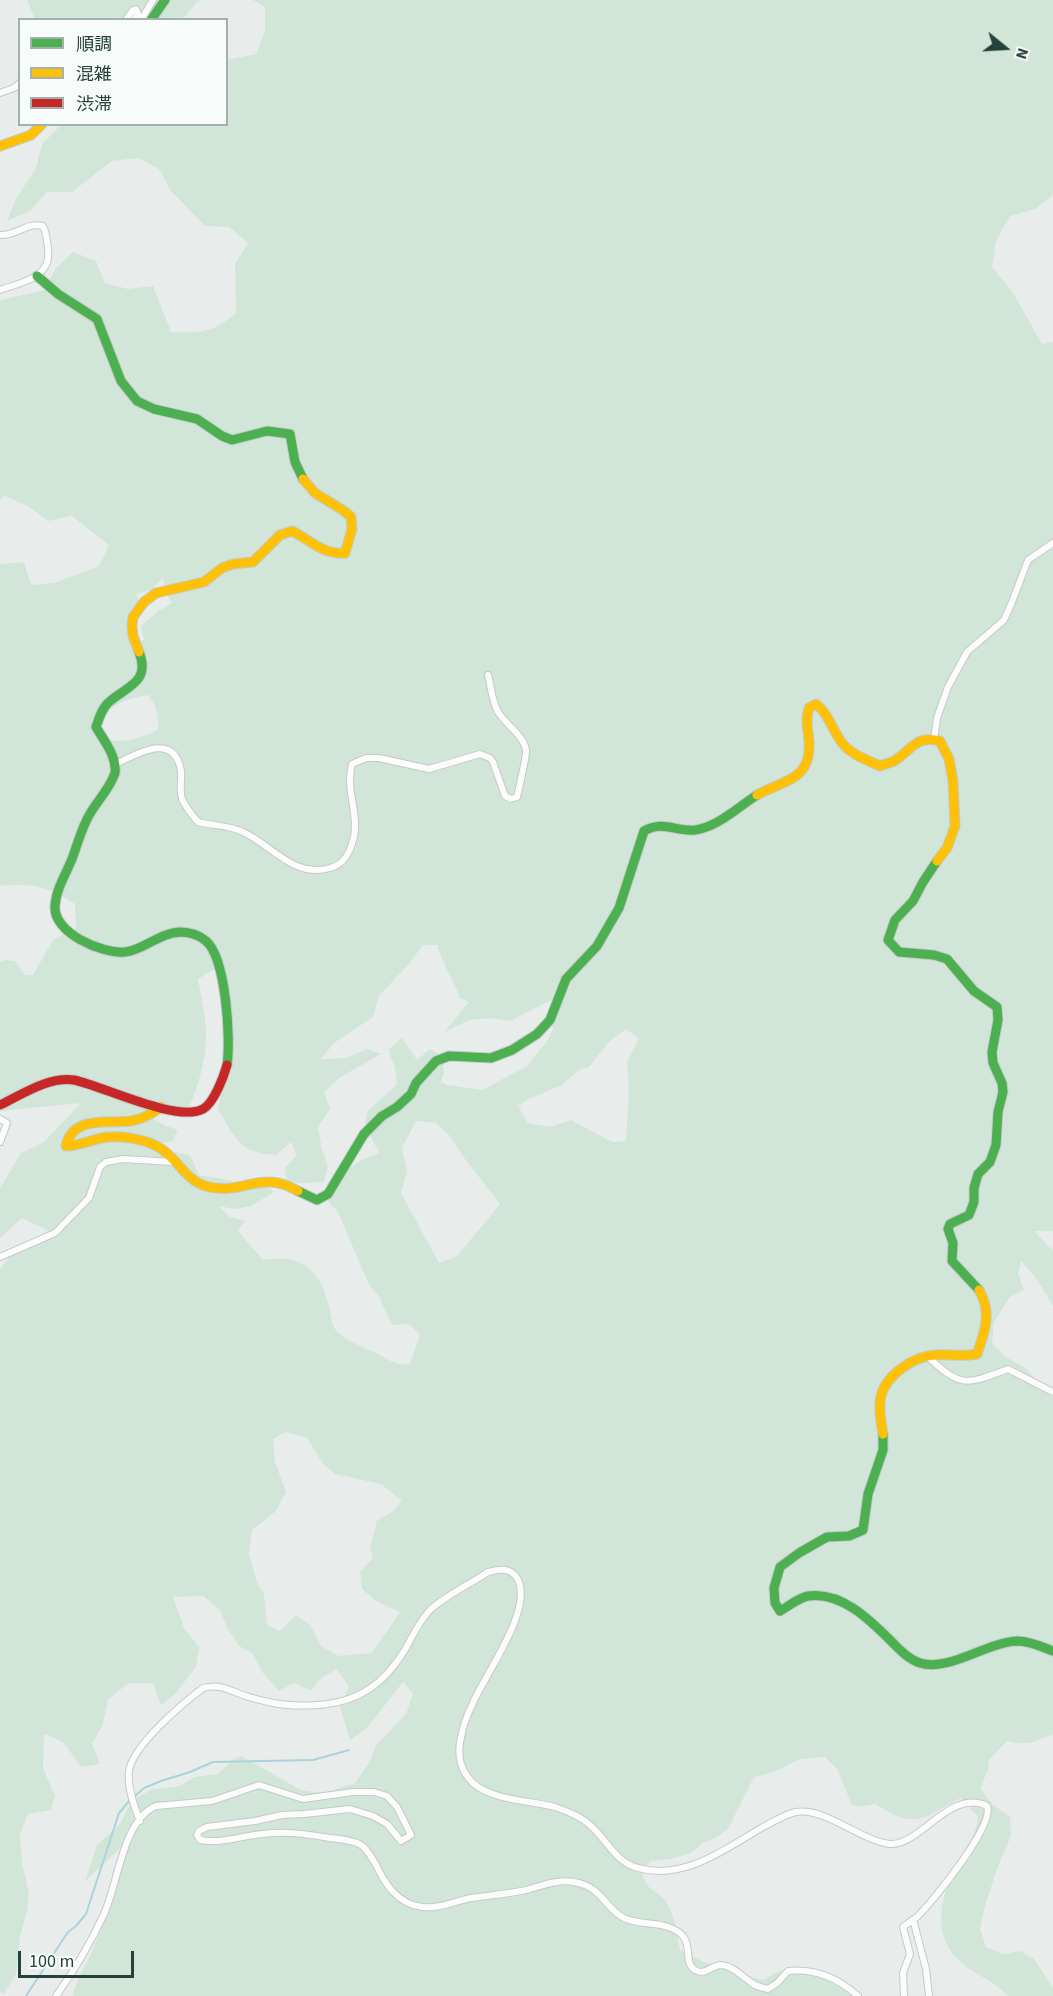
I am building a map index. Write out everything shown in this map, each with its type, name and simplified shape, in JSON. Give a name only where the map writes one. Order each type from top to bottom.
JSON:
[{"type":"street","points":[[142,18],[153,0]]},
{"type":"street","points":[[152,18],[165,0]]},
{"type":"street","points":[[127,18],[136,9],[138,11],[135,18]]},
{"type":"street","points":[[0,93],[18,85]]},
{"type":"street","points":[[0,146],[31,135],[40,126]]},
{"type":"street","points":[[0,235],[8,235],[34,224],[43,226],[47,234],[50,259],[45,269],[37,276],[0,290]]},
{"type":"street","points":[[0,1105],[49,1082],[64,1080],[73,1080],[180,1111],[201,1110],[217,1092],[226,1068],[230,1039],[226,1005],[213,950],[206,941],[182,931],[169,932],[126,952],[111,950],[79,939],[57,920],[54,904],[64,875],[88,818],[115,778],[116,764],[96,727],[107,703],[132,686],[142,674],[144,664],[133,636],[132,626],[133,616],[144,602],[156,593],[168,589],[204,582],[222,568],[232,564],[253,562],[280,536],[292,531],[327,553],[335,555],[345,553],[353,523],[350,515],[321,497],[299,474],[294,462],[290,434],[282,431],[259,432],[239,440],[232,440],[219,435],[201,420],[146,406],[132,397],[124,387],[114,366],[97,319],[46,287],[37,276]]},
{"type":"street","points":[[934,739],[937,718],[948,687],[967,652],[1004,620],[1028,560],[1053,543]]},
{"type":"street","points":[[116,764],[145,750],[158,747],[170,752],[181,770],[182,797],[198,822],[225,826],[244,832],[293,865],[313,871],[327,869],[340,865],[348,855],[354,836],[355,820],[349,776],[352,764],[366,758],[379,758],[429,769],[480,754],[490,758],[493,762],[505,796],[511,799],[517,797],[527,754],[526,747],[499,714],[488,675]]},
{"type":"street","points":[[161,1107],[148,1117],[130,1121],[82,1125],[72,1130],[66,1140],[66,1146],[103,1138],[125,1138],[149,1143],[163,1150],[193,1180],[203,1185],[231,1188],[274,1181],[286,1184],[306,1197],[317,1200],[328,1194],[364,1134],[382,1116],[397,1107],[411,1094],[416,1083],[436,1061],[449,1056],[491,1058],[512,1050],[537,1034],[550,1020],[566,979],[597,946],[619,908],[644,831],[652,825],[661,824],[687,831],[706,828],[761,793],[800,774],[811,755],[805,720],[811,704],[820,706],[831,718],[844,746],[880,766],[894,760],[909,747],[929,738],[940,741],[949,759],[956,808],[955,826],[947,848],[923,882],[913,901],[895,920],[888,939],[895,951],[906,954],[939,955],[951,960],[966,983],[978,995],[997,1007],[998,1020],[992,1052],[993,1063],[1002,1083],[1002,1092],[996,1145],[990,1162],[978,1174],[974,1188],[974,1202],[969,1215],[950,1224],[948,1229],[953,1243],[952,1261],[982,1292],[987,1314],[986,1331],[976,1354],[966,1358],[943,1354],[927,1356],[916,1360],[898,1372],[884,1387],[880,1398],[884,1447],[869,1489],[867,1517],[863,1530],[849,1536],[828,1538],[799,1553],[780,1567],[774,1588],[775,1603],[780,1611],[810,1595],[849,1605],[866,1617],[899,1649],[921,1663],[947,1663],[1006,1641],[1021,1641],[1053,1651]]},
{"type":"street","points":[[0,1119],[7,1122],[0,1142]]},
{"type":"street","points":[[0,1257],[55,1233],[89,1198],[100,1167],[106,1162],[123,1159],[174,1162]]},
{"type":"street","points":[[927,1356],[949,1375],[963,1381],[976,1381],[1008,1369],[1053,1392]]},
{"type":"street","points":[[140,1821],[133,1803],[130,1783],[129,1772],[133,1758],[143,1743],[203,1688],[213,1685],[220,1686],[276,1704],[298,1706],[338,1703],[359,1696],[386,1676],[399,1660],[432,1608],[488,1572],[499,1569],[507,1570],[518,1579],[521,1593],[519,1605],[504,1647],[473,1702],[461,1737],[460,1764],[473,1783],[496,1795],[564,1810],[590,1824],[613,1852],[628,1864],[649,1869],[678,1870],[693,1865],[778,1819],[796,1812],[834,1820],[871,1839],[891,1844],[902,1843],[929,1823],[969,1802],[987,1806],[989,1811],[985,1824],[950,1878],[911,1922],[903,1927],[910,1953],[903,1972],[904,1996]]},
{"type":"street","points":[[56,1996],[86,1950],[105,1913],[126,1845],[140,1821],[154,1806],[212,1801],[259,1785],[303,1799],[353,1792],[374,1792],[387,1797],[397,1807],[411,1834],[401,1840],[387,1824],[373,1816],[350,1809],[282,1815],[207,1827],[199,1831],[197,1835],[200,1840],[212,1842],[291,1832],[361,1845],[370,1854],[395,1896],[422,1907],[573,1881],[594,1888],[617,1914],[628,1919],[658,1924],[678,1931],[688,1944],[688,1962],[695,1970],[704,1972],[719,1965],[730,1967],[756,1986],[768,1989],[788,1971],[806,1969],[847,1986],[858,1996]]},
{"type":"street","points":[[911,1922],[914,1923],[926,1969],[929,1996]]},
{"type":"green space","points":[[27,0],[202,0],[197,2],[184,18],[35,18]]},
{"type":"green space","points":[[253,0],[1053,0],[1053,195],[1035,209],[1010,216],[996,241],[992,267],[1012,291],[1042,344],[1053,342],[1053,1231],[1034,1231],[1053,1251],[1053,1306],[1036,1278],[1021,1261],[1018,1273],[1024,1290],[1010,1297],[994,1322],[992,1343],[1004,1356],[1026,1368],[1041,1387],[1053,1391],[1053,1734],[1031,1742],[1007,1741],[989,1760],[988,1770],[980,1788],[992,1804],[1010,1817],[1011,1836],[998,1866],[980,1929],[986,1947],[1003,1954],[1020,1951],[1034,1959],[1053,1988],[1053,1996],[1008,1996],[959,1961],[947,1945],[942,1926],[942,1905],[952,1876],[971,1841],[978,1817],[961,1798],[919,1819],[901,1817],[875,1804],[859,1807],[852,1805],[837,1769],[825,1757],[801,1759],[771,1773],[754,1777],[728,1829],[703,1843],[691,1853],[671,1859],[650,1861],[642,1873],[650,1888],[663,1898],[672,1913],[680,1950],[704,1962],[763,1980],[781,1971],[810,1974],[828,1981],[853,1996],[73,1996],[77,1981],[112,1902],[126,1843],[85,1881],[97,1845],[120,1824],[132,1801],[150,1790],[180,1786],[194,1777],[218,1774],[232,1760],[241,1756],[301,1790],[324,1793],[355,1783],[369,1763],[377,1744],[406,1714],[413,1694],[403,1682],[366,1729],[350,1740],[340,1707],[349,1686],[336,1669],[319,1680],[311,1691],[294,1683],[279,1691],[263,1673],[252,1653],[239,1646],[227,1628],[220,1610],[203,1596],[173,1597],[184,1628],[199,1647],[196,1667],[175,1694],[161,1705],[153,1683],[129,1683],[108,1699],[103,1724],[92,1744],[100,1764],[81,1767],[63,1742],[44,1734],[43,1768],[55,1796],[51,1810],[28,1814],[20,1834],[22,1863],[29,1893],[27,1911],[20,1936],[16,1974],[4,1994],[0,1992],[0,1269],[13,1253],[49,1231],[22,1218],[0,1238],[0,1188],[21,1153],[44,1142],[81,1103],[0,1111],[0,962],[15,961],[25,975],[33,975],[53,940],[76,928],[75,904],[57,893],[39,887],[0,886],[0,564],[24,562],[31,585],[54,583],[99,566],[109,545],[72,516],[48,521],[28,506],[5,496],[0,500],[0,300],[45,290],[55,269],[73,252],[96,261],[105,283],[128,289],[153,286],[171,332],[206,330],[220,325],[236,313],[235,264],[248,243],[229,227],[205,226],[170,190],[159,169],[138,158],[112,161],[72,192],[47,192],[30,211],[7,221],[16,199],[36,168],[42,144],[60,126],[228,126],[228,60],[256,54],[265,31],[265,7]],"holes":[[[163,578],[166,593],[172,603],[141,626],[144,640],[135,644],[127,627],[134,621],[141,607],[136,594],[151,590]],[[148,695],[157,711],[158,730],[132,740],[120,741],[104,740],[96,731],[105,715],[116,705]],[[423,945],[437,945],[460,998],[469,1002],[444,1032],[470,1020],[490,1018],[510,1021],[551,1000],[553,1029],[547,1041],[527,1066],[482,1090],[441,1082],[444,1073],[442,1056],[430,1049],[417,1060],[402,1038],[388,1050],[395,1067],[397,1084],[367,1112],[365,1125],[379,1153],[352,1166],[325,1194],[330,1204],[337,1210],[369,1285],[379,1297],[392,1325],[409,1324],[420,1334],[410,1364],[405,1364],[388,1360],[338,1333],[324,1290],[312,1271],[297,1261],[263,1260],[238,1231],[245,1221],[230,1217],[218,1206],[235,1209],[251,1206],[274,1192],[265,1185],[240,1186],[229,1180],[199,1175],[190,1155],[165,1150],[160,1143],[173,1141],[178,1130],[146,1115],[155,1109],[176,1116],[189,1108],[202,1070],[206,1040],[205,1017],[198,979],[214,969],[219,978],[229,1048],[218,1109],[234,1136],[254,1151],[276,1155],[291,1142],[297,1155],[285,1168],[287,1181],[324,1182],[328,1165],[322,1150],[318,1127],[330,1109],[324,1092],[339,1078],[381,1054],[367,1049],[346,1058],[321,1059],[334,1043],[373,1017],[379,996],[409,964]],[[626,1029],[639,1038],[627,1062],[629,1088],[626,1141],[612,1142],[571,1120],[550,1127],[528,1123],[518,1106],[562,1085],[579,1070],[589,1067],[610,1041]],[[416,1121],[436,1123],[449,1135],[500,1204],[457,1256],[439,1263],[401,1193],[407,1172],[402,1148]],[[286,1432],[307,1438],[323,1464],[335,1474],[381,1484],[402,1501],[392,1512],[377,1520],[370,1549],[373,1558],[360,1572],[362,1589],[376,1601],[400,1612],[372,1653],[339,1656],[321,1646],[310,1625],[296,1615],[280,1631],[267,1625],[264,1594],[257,1583],[249,1554],[252,1530],[276,1511],[286,1492],[275,1462],[273,1439]]]},
{"type":"waterway","points":[[134,1797],[144,1788],[213,1762],[313,1760],[349,1750]]},
{"type":"waterway","points":[[26,1996],[68,1932],[86,1914],[119,1813],[130,1800]]},
{"type":"traffic: fast","points":[[152,18],[165,0]]},
{"type":"traffic: fast","points":[[37,276],[58,294],[97,319],[121,381],[137,401],[154,409],[197,419],[232,440],[267,431],[290,434],[295,462],[303,479]]},
{"type":"traffic: fast","points":[[139,652],[142,662],[140,677],[107,704],[96,727],[112,755],[115,773],[83,829],[57,894],[56,916],[70,933],[81,940],[115,952],[138,949],[165,935],[180,932],[194,934],[206,941],[213,950],[218,964],[226,1000],[227,1065]]},
{"type":"traffic: fast","points":[[298,1191],[317,1200],[328,1194],[364,1134],[382,1116],[397,1107],[411,1094],[416,1083],[436,1061],[449,1056],[491,1058],[512,1050],[537,1034],[550,1020],[566,979],[597,946],[619,908],[644,831],[658,826],[688,830],[703,828],[720,821],[757,795]]},
{"type":"traffic: fast","points":[[937,861],[913,901],[895,920],[888,940],[899,952],[934,955],[947,959],[974,991],[997,1007],[998,1020],[992,1052],[993,1063],[1002,1083],[1003,1092],[998,1112],[996,1145],[990,1162],[978,1174],[974,1188],[974,1202],[969,1215],[950,1224],[948,1229],[953,1243],[952,1261],[979,1290]]},
{"type":"traffic: fast","points":[[883,1434],[883,1450],[868,1494],[863,1530],[849,1536],[827,1537],[780,1567],[774,1588],[775,1603],[780,1611],[808,1596],[832,1598],[864,1616],[904,1654],[920,1663],[932,1665],[943,1664],[993,1646],[1018,1641],[1053,1651]]},
{"type":"traffic: slow","points":[[0,146],[31,135],[40,126]]},
{"type":"traffic: slow","points":[[139,652],[133,636],[133,617],[144,602],[156,593],[204,582],[222,568],[233,564],[253,562],[280,535],[292,531],[330,552],[345,553],[352,529],[351,517],[315,493],[303,479]]},
{"type":"traffic: slow","points":[[757,795],[794,777],[806,764],[809,754],[808,712],[809,708],[816,704],[825,713],[839,739],[847,748],[880,766],[894,761],[919,742],[932,739],[940,741],[949,759],[953,781],[955,826],[947,848],[937,861]]},
{"type":"traffic: slow","points":[[161,1107],[135,1120],[83,1125],[70,1136],[66,1146],[104,1138],[138,1139],[160,1148],[194,1180],[209,1187],[221,1189],[273,1182],[298,1191]]},
{"type":"traffic: slow","points":[[883,1434],[881,1396],[889,1381],[902,1368],[927,1356],[977,1354],[986,1322],[985,1306],[979,1290]]},
{"type":"traffic: jam","points":[[0,1105],[36,1087],[55,1081],[74,1080],[158,1108],[191,1112],[203,1109],[211,1101],[227,1065]]}]
